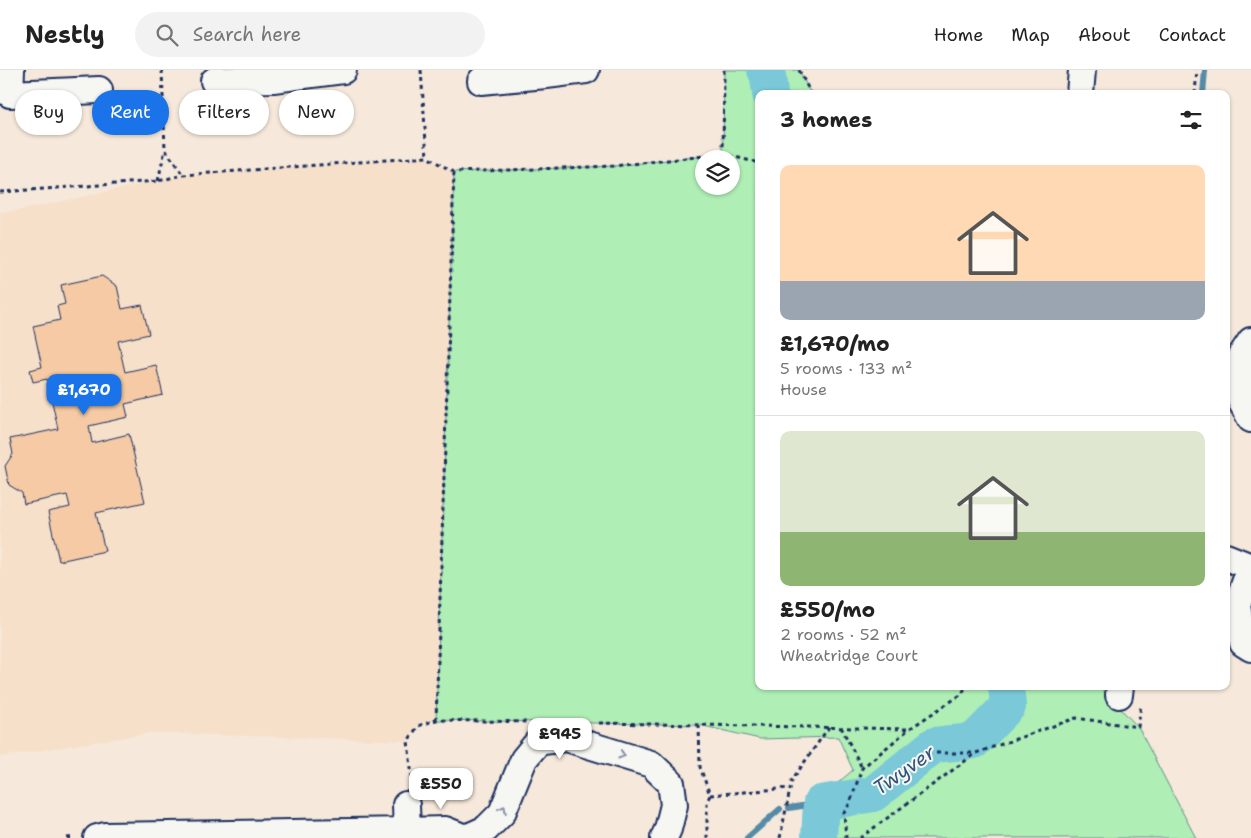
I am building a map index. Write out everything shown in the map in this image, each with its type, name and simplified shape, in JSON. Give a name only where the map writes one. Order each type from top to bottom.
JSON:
[{"type":"street","points":[[214,81],[342,70]]},
{"type":"street","points":[[481,80],[586,70]]},
{"type":"street","points":[[1080,90],[1082,70]]},
{"type":"street","points":[[7,86],[98,90]]},
{"type":"street","points":[[1251,341],[1241,356],[1241,401],[1251,419]]},
{"type":"street","points":[[1230,559],[1251,567],[1237,605],[1240,648]]},
{"type":"street","points":[[97,838],[105,836],[408,834],[445,830],[466,838],[486,829],[502,813],[524,759],[538,742],[566,738],[652,764],[671,783],[674,806],[664,838]]},
{"type":"street","points":[[408,834],[410,799]]},
{"type":"path","points":[[158,181],[166,149],[162,70]]},
{"type":"path","points":[[421,70],[427,158]]},
{"type":"path","points":[[723,150],[724,70]]},
{"type":"path","points":[[799,70],[809,90]]},
{"type":"path","points":[[1195,90],[1197,70]]},
{"type":"path","points":[[166,149],[183,175]]},
{"type":"path","points":[[0,192],[158,181],[183,175],[427,158],[454,172],[614,166],[695,157]]},
{"type":"path","points":[[740,158],[755,161]]},
{"type":"path","points":[[436,720],[454,172]]},
{"type":"path","points":[[846,838],[844,813],[850,803],[862,768],[909,729],[962,694],[964,690]]},
{"type":"path","points":[[860,838],[976,753],[1076,718],[1138,726],[1126,694]]},
{"type":"path","points":[[410,799],[408,741],[418,726],[436,720],[530,722]]},
{"type":"path","points":[[596,723],[909,729]]},
{"type":"path","points":[[699,725],[700,767],[710,795],[707,802],[707,838]]},
{"type":"path","points":[[780,838],[792,780],[830,727]]},
{"type":"path","points":[[841,727],[862,768]]},
{"type":"path","points":[[936,753],[976,753]]},
{"type":"path","points":[[710,795],[790,788]]},
{"type":"shaded area","points":[[427,157],[454,172],[436,720],[418,726],[408,741],[151,733],[0,757],[0,212],[21,210],[183,175]]},
{"type":"green space","points":[[724,70],[799,70],[809,90],[755,90],[755,690],[1103,690],[1138,727],[1196,838],[814,838],[812,805],[853,770],[838,737],[760,739],[699,725],[436,720],[454,172],[614,166],[695,157],[695,195],[740,195],[740,150],[723,150]]},
{"type":"building","points":[[102,276],[117,286],[122,309],[142,305],[149,334],[118,341],[125,372],[156,365],[163,395],[125,404],[128,417],[89,426],[92,443],[129,434],[145,502],[96,513],[105,551],[59,561],[48,512],[70,507],[67,495],[24,504],[22,493],[9,485],[5,466],[13,454],[10,439],[58,429],[47,379],[33,382],[30,370],[42,367],[33,326],[60,320],[57,306],[65,304],[61,285]]},
{"type":"waterway","name":"Twyver","points":[[765,70],[768,76],[770,90]]},
{"type":"waterway","name":"Twyver","points":[[1203,90],[1205,70]]},
{"type":"waterway","name":"Twyver","points":[[819,838],[821,803],[873,794],[934,745],[974,741],[1008,706],[1006,690]]},
{"type":"waterway","name":"Twyver","points":[[1008,706],[1011,690]]},
{"type":"waterway","points":[[789,808],[821,803]]},
{"type":"waterway","points":[[747,838],[780,809]]}]
